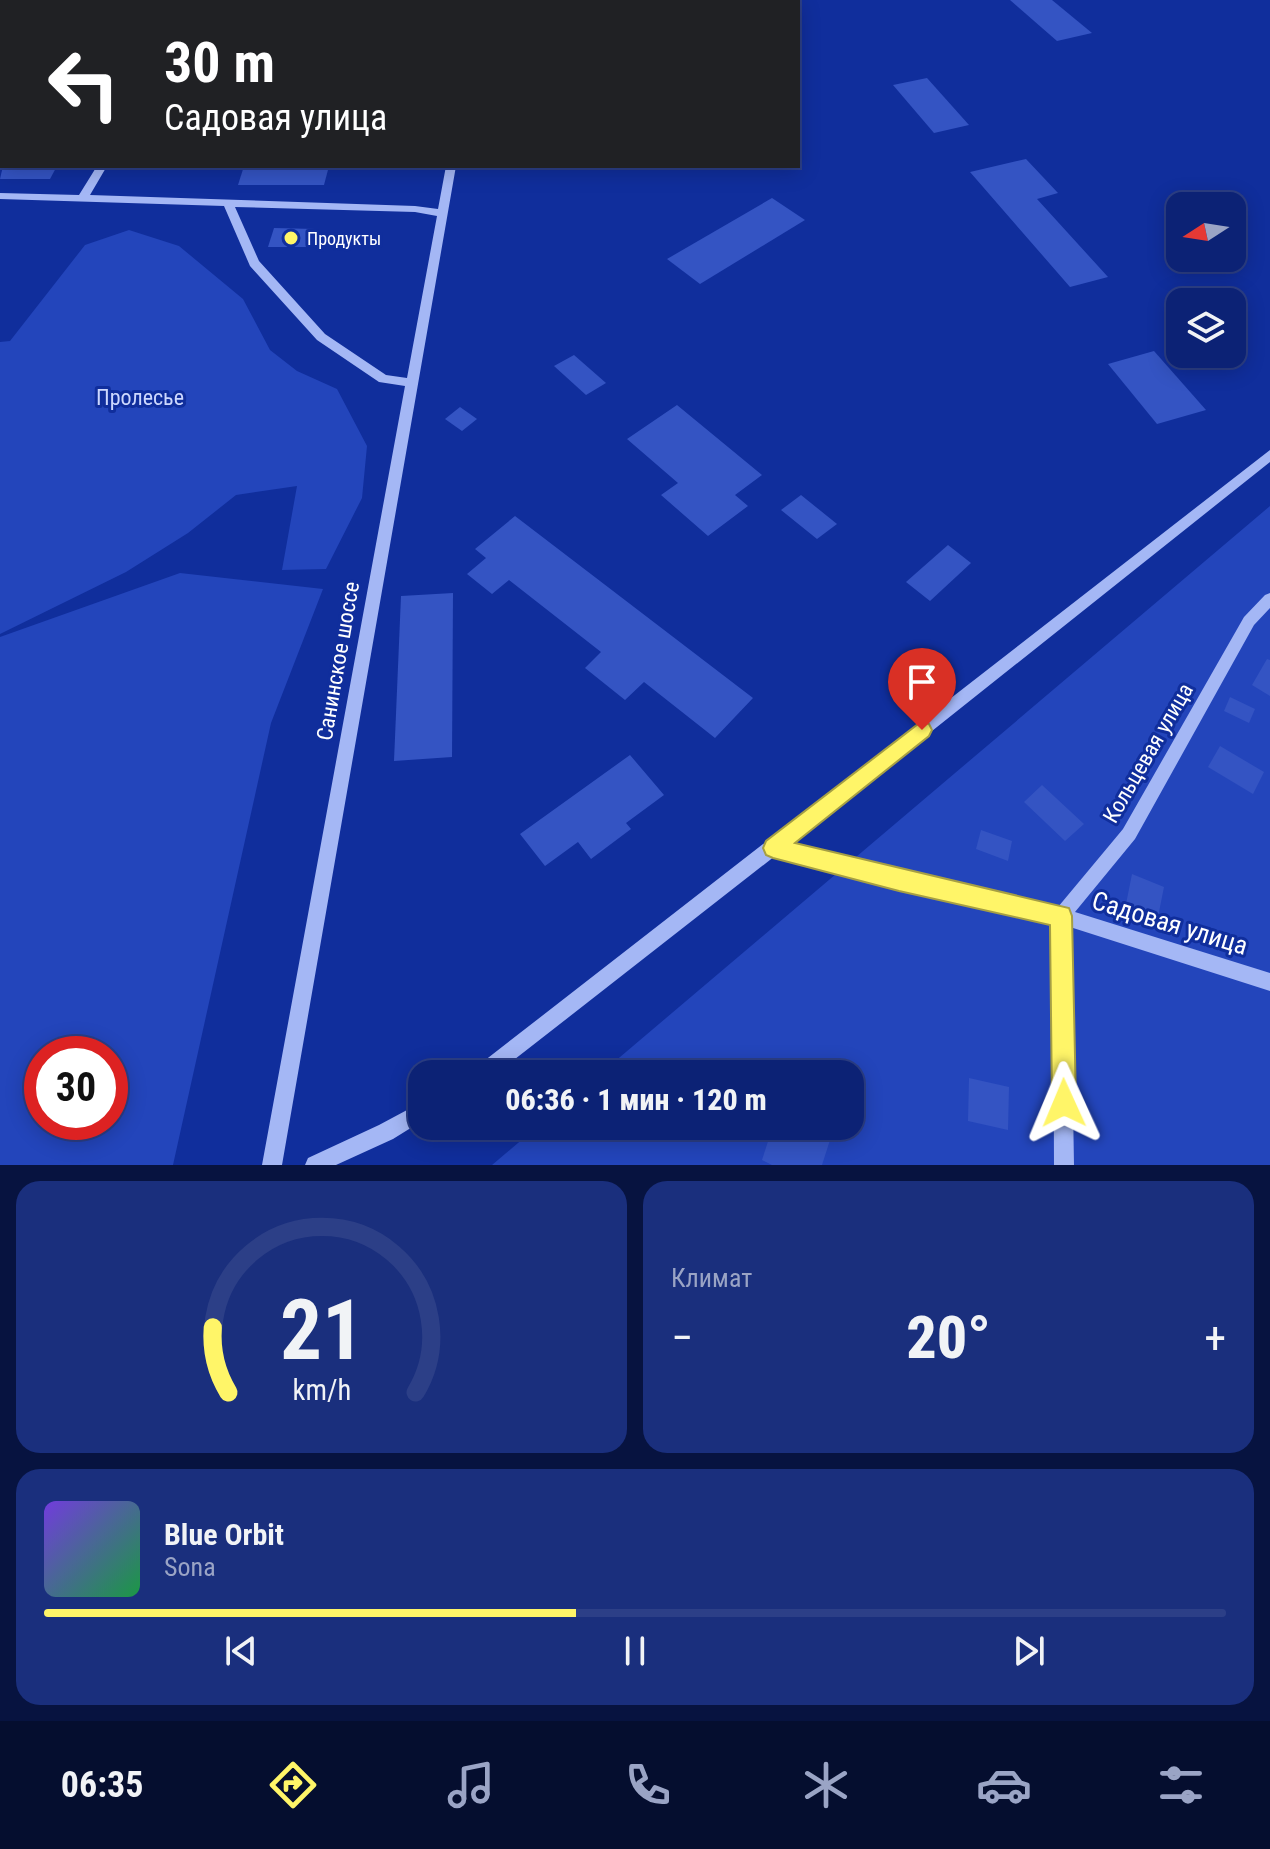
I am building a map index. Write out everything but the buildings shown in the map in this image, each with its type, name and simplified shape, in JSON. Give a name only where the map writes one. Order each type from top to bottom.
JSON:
[{"type":"street","points":[[83,198],[101,168]]},
{"type":"street","name":"Санинское шоссе","points":[[272,1165],[451,168]]},
{"type":"street","points":[[0,196],[415,209],[443,213]]},
{"type":"street","points":[[229,205],[254,263],[321,337],[383,379],[413,383]]},
{"type":"street","points":[[499,1060],[1270,455]]},
{"type":"street","name":"Кольцевая улица","points":[[1061,916],[1129,834],[1249,621],[1270,599]]},
{"type":"street","name":"Садовая улица","points":[[773,848],[1061,916],[1270,982]]},
{"type":"street","points":[[1061,916],[1064,1165]]},
{"type":"street","points":[[315,1165],[408,1119]]},
{"type":"green space","name":"Пролесье","points":[[129,230],[179,246],[243,299],[270,350],[297,371],[337,389],[367,446],[362,498],[326,569],[282,570],[297,486],[236,495],[188,533],[126,572],[0,634],[0,342],[10,341],[85,245]]},
{"type":"green space","points":[[1270,506],[1270,1165],[492,1165],[521,1140],[864,1140],[864,1060],[617,1060]]},
{"type":"green space","points":[[180,573],[323,589],[271,723],[173,1165],[0,1165],[0,637]]},
{"type":"place","name":"Продукты","points":[[291,238]]},
{"type":"route","points":[[922,730],[773,848],[1061,916],[1064,1103]]}]
